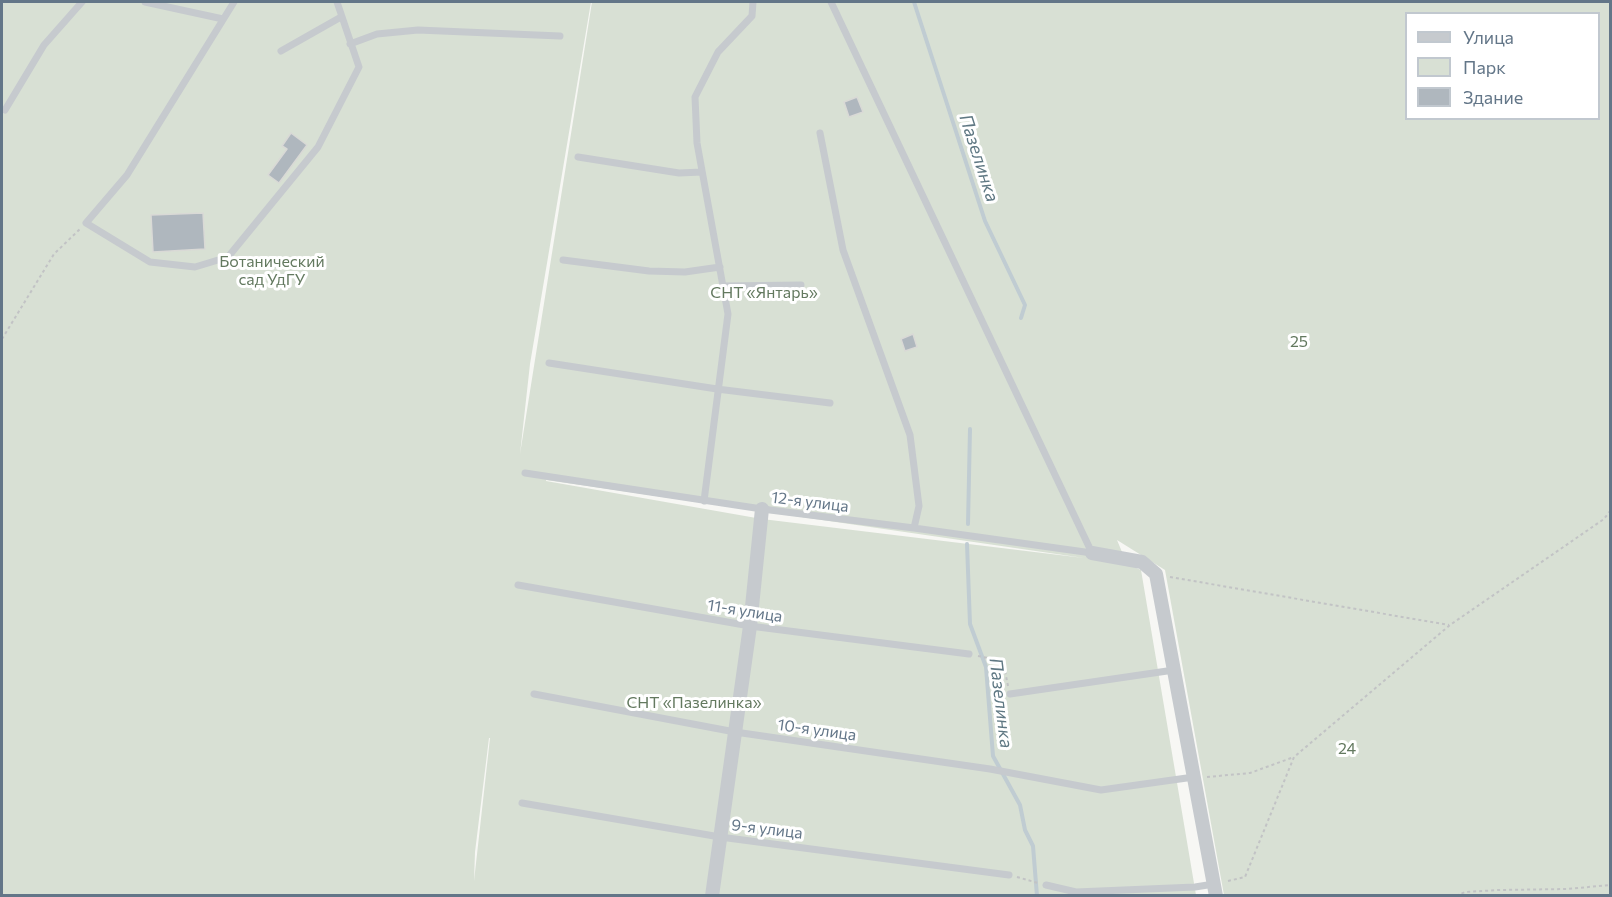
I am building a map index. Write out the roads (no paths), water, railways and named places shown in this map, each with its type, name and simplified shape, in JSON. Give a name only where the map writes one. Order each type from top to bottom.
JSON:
[{"type":"street","points":[[712,896],[750,626],[762,510]]},
{"type":"street","points":[[1092,552],[1142,562],[1156,574],[1215,890]]},
{"type":"lane","points":[[5,110],[44,45],[82,2]]},
{"type":"lane","points":[[145,2],[223,19]]},
{"type":"lane","points":[[234,2],[127,175],[86,223],[150,262],[195,267],[228,257],[318,147],[358,67],[337,2]]},
{"type":"lane","points":[[704,501],[728,314],[697,143],[694,98],[718,52],[752,16],[753,2]]},
{"type":"lane","points":[[831,2],[1092,552]]},
{"type":"lane","points":[[281,51],[341,17]]},
{"type":"lane","points":[[350,44],[377,34],[418,30],[560,36]]},
{"type":"lane","points":[[820,133],[843,250],[910,435],[919,506],[914,528]]},
{"type":"lane","points":[[578,157],[679,173],[702,172]]},
{"type":"lane","points":[[563,260],[649,271],[685,272],[720,267]]},
{"type":"lane","points":[[723,286],[801,285]]},
{"type":"lane","points":[[549,363],[717,389],[830,403]]},
{"type":"lane","name":"12-я улица","points":[[525,473],[762,510],[1092,552]]},
{"type":"lane","name":"11-я улица","points":[[518,585],[750,626],[969,654]]},
{"type":"lane","points":[[1010,694],[1174,670]]},
{"type":"lane","name":"10-я улица","points":[[534,694],[735,732],[1009,772],[1101,790],[1194,777]]},
{"type":"lane","name":"9-я улица","points":[[522,803],[720,837],[1009,875]]},
{"type":"lane","points":[[1046,885],[1076,892],[1195,887],[1215,890]]},
{"type":"waterway","name":"Пазелинка","points":[[914,2],[985,221],[1025,305],[1021,318]]},
{"type":"waterway","name":"Пазелинка","points":[[968,524],[970,429]]},
{"type":"waterway","name":"Пазелинка","points":[[967,544],[970,624],[986,667],[993,756],[1020,805],[1025,830],[1033,846],[1037,896]]},
{"type":"park label","name":"Ботанический сад УдГУ","points":[[272,271]]},
{"type":"park label","name":"СНТ «Янтарь»","points":[[764,293]]},
{"type":"park label","name":"25","points":[[1299,342]]},
{"type":"park label","name":"СНТ «Пазелинка»","points":[[694,703]]},
{"type":"park label","name":"24","points":[[1347,749]]}]
